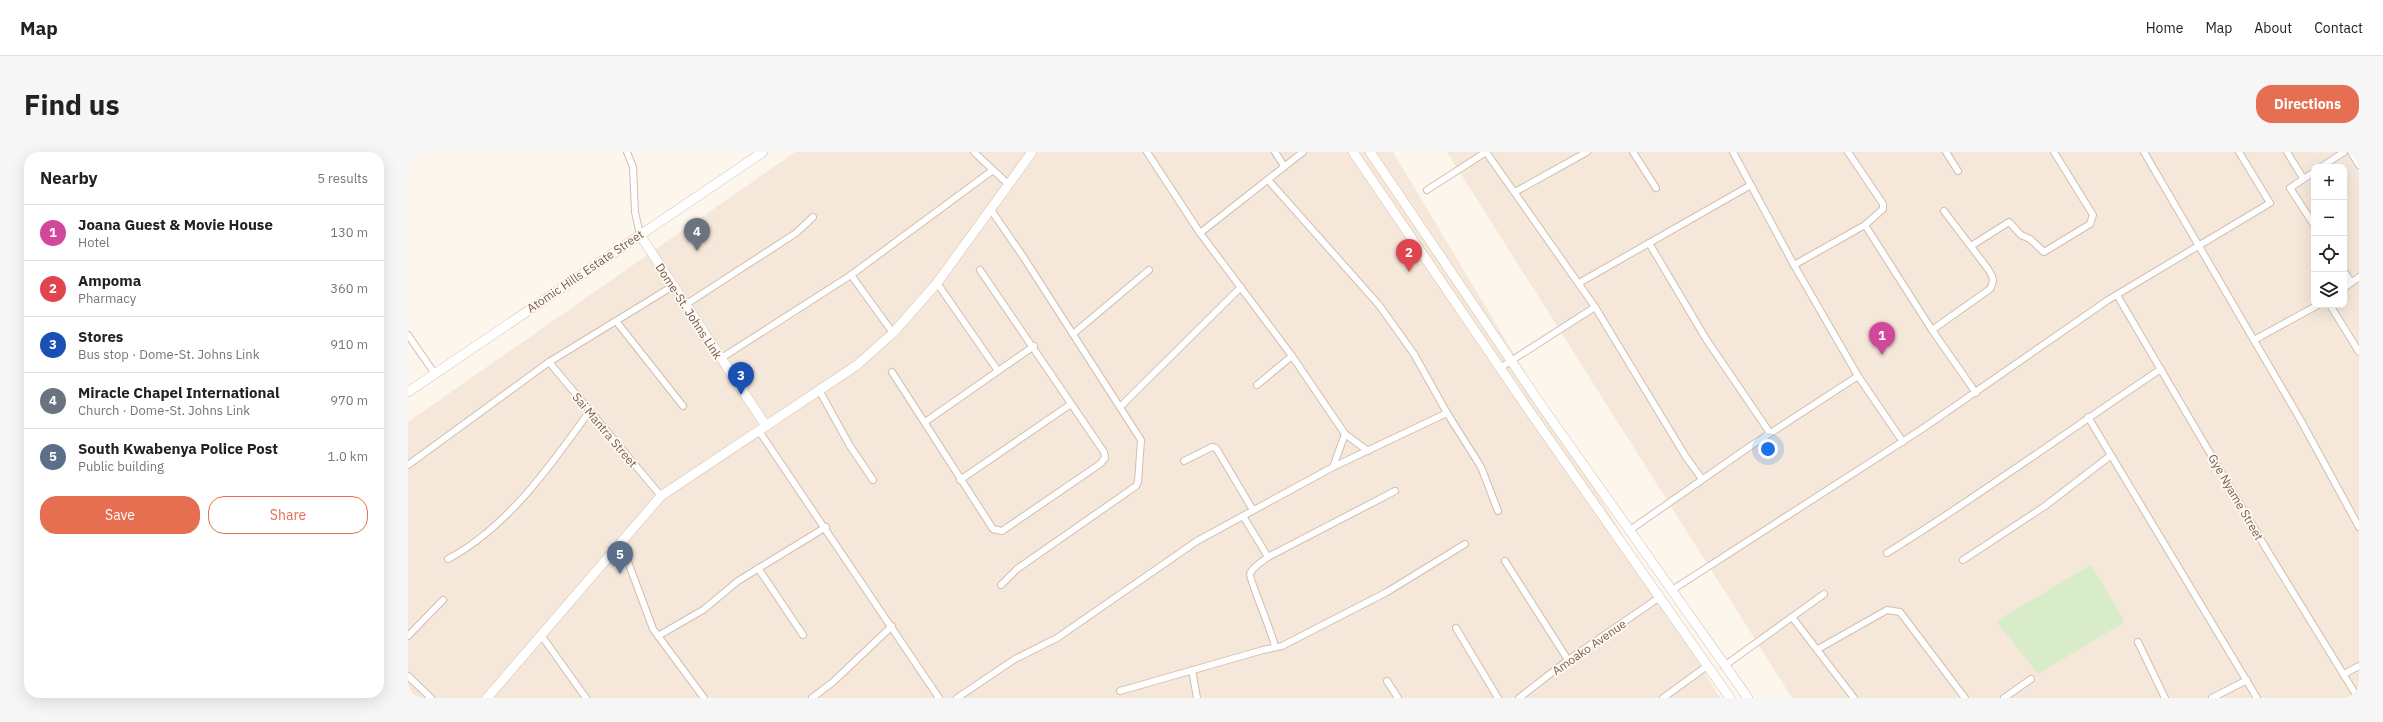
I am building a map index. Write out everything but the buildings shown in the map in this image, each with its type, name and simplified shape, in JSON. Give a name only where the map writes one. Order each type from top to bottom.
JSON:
[{"type":"main road","name":"Atomic Hills Estate Street","points":[[408,392],[640,235],[753,155],[763,152]]},
{"type":"main road","points":[[487,698],[662,496],[857,365],[893,333],[937,283],[1032,152]]},
{"type":"main road","points":[[1353,152],[1500,368],[1730,698]]},
{"type":"main road","points":[[1370,152],[1511,361],[1724,666],[1748,698]]},
{"type":"main road","name":"Dome-St. Johns Link","points":[[640,235],[763,428]]},
{"type":"street","points":[[627,152],[633,167],[635,212],[640,235]]},
{"type":"street","points":[[974,152],[1009,185]]},
{"type":"street","points":[[1147,152],[1200,233],[1292,356],[1345,434],[1368,451]]},
{"type":"street","points":[[1275,152],[1284,166]]},
{"type":"street","points":[[1200,233],[1269,181],[1284,166],[1303,152]]},
{"type":"street","points":[[1427,190],[1486,152],[1595,307],[1686,457],[1702,479]]},
{"type":"street","points":[[1515,192],[1587,152]]},
{"type":"street","points":[[1633,152],[1656,188]]},
{"type":"street","points":[[1733,152],[1794,265],[1858,376],[1903,442]]},
{"type":"street","points":[[1794,265],[1865,225],[1880,214],[1883,204],[1848,152]]},
{"type":"street","points":[[1946,152],[1958,171]]},
{"type":"street","points":[[1971,246],[2009,222],[2021,236],[2030,239],[2044,252],[2090,224],[2093,220],[2093,215],[2054,152]]},
{"type":"street","points":[[2144,152],[2254,340],[2359,527]]},
{"type":"street","points":[[1672,590],[1903,442],[2117,295],[2270,204],[2238,152]]},
{"type":"street","points":[[2287,152],[2303,178]]},
{"type":"street","points":[[2326,164],[2344,152]]},
{"type":"street","points":[[2350,152],[2359,165]]},
{"type":"street","points":[[720,359],[851,275],[993,170]]},
{"type":"street","points":[[2311,174],[2290,188],[2311,220]]},
{"type":"street","points":[[1269,181],[1379,305],[1414,354],[1447,413],[1481,467],[1498,511]]},
{"type":"street","points":[[1579,283],[1751,184]]},
{"type":"street","points":[[990,210],[1073,334],[1141,440],[1138,482],[1136,486],[1017,569],[1001,585]]},
{"type":"street","points":[[1932,330],[1990,288],[1993,284],[1994,278],[1944,211]]},
{"type":"street","points":[[685,305],[796,233],[813,217]]},
{"type":"street","points":[[1865,225],[1932,330],[1976,393]]},
{"type":"street","points":[[1649,243],[1706,339],[1770,433]]},
{"type":"street","points":[[892,372],[925,422],[960,480],[993,529],[1002,532],[1093,469],[1105,458],[1104,452],[1034,346],[980,270]]},
{"type":"street","points":[[1073,334],[1149,270]]},
{"type":"street","points":[[2345,272],[2351,282]]},
{"type":"street","points":[[851,275],[893,333]]},
{"type":"street","points":[[2347,285],[2359,277]]},
{"type":"street","points":[[937,283],[998,371]]},
{"type":"street","points":[[408,465],[549,362],[673,286]]},
{"type":"street","points":[[1120,407],[1241,287]]},
{"type":"street","name":"Gye Nyame Street","points":[[2117,295],[2267,550],[2358,698]]},
{"type":"street","points":[[1500,368],[1595,307]]},
{"type":"street","points":[[2254,340],[2313,308]]},
{"type":"street","points":[[2332,308],[2359,352]]},
{"type":"street","points":[[616,321],[683,406]]},
{"type":"street","points":[[408,335],[435,374]]},
{"type":"street","points":[[925,422],[1034,346]]},
{"type":"street","points":[[1256,385],[1292,356]]},
{"type":"street","name":"Sai Mantra Street","points":[[549,362],[589,412],[662,496]]},
{"type":"street","points":[[1887,553],[2010,474],[2088,417],[2161,369]]},
{"type":"street","points":[[1630,530],[1770,433],[1858,376]]},
{"type":"street","points":[[819,390],[850,446],[873,480]]},
{"type":"street","points":[[960,480],[1071,404]]},
{"type":"street","points":[[448,559],[479,540],[516,504],[548,467],[589,412]]},
{"type":"street","points":[[957,698],[1015,659],[1057,638],[1197,541],[1333,467],[1447,413]]},
{"type":"street","points":[[2088,417],[2110,456],[2257,698]]},
{"type":"street","points":[[763,428],[826,527],[940,698]]},
{"type":"street","points":[[1333,467],[1345,434]]},
{"type":"street","points":[[1184,461],[1212,447],[1216,448],[1253,510]]},
{"type":"street","points":[[1964,560],[2044,506],[2110,456]]},
{"type":"street","points":[[1275,647],[1264,609],[1250,579],[1250,572],[1268,557],[1395,491]]},
{"type":"street","points":[[1243,516],[1268,557]]},
{"type":"street","points":[[658,636],[714,602],[738,581],[758,568],[826,527]]},
{"type":"street","points":[[621,543],[649,620],[658,636],[704,698]]},
{"type":"street","points":[[1120,691],[1282,646],[1387,592],[1465,544]]},
{"type":"street","points":[[1505,561],[1568,660]]},
{"type":"street","points":[[758,568],[803,635]]},
{"type":"street","points":[[1724,666],[1824,594]]},
{"type":"street","name":"Amoako Avenue","points":[[1519,698],[1568,660],[1660,597]]},
{"type":"street","points":[[408,636],[443,600]]},
{"type":"street","points":[[1818,649],[1887,610],[1893,609],[1900,612],[1965,698]]},
{"type":"street","points":[[1792,617],[1854,698]]},
{"type":"street","points":[[814,698],[892,626]]},
{"type":"street","points":[[1456,628],[1498,698]]},
{"type":"street","points":[[541,635],[586,698]]},
{"type":"street","points":[[2138,642],[2166,698]]},
{"type":"street","points":[[1662,698],[1707,666]]},
{"type":"street","points":[[2344,674],[2359,666]]},
{"type":"street","points":[[1192,670],[1197,698]]},
{"type":"street","points":[[408,676],[431,698]]},
{"type":"street","points":[[2004,698],[2031,679]]},
{"type":"street","points":[[2212,698],[2247,680]]},
{"type":"street","points":[[1387,681],[1398,698]]},
{"type":"shaded area","points":[[795,152],[1393,152],[1720,698],[408,698],[408,422]]},
{"type":"shaded area","points":[[1447,152],[2359,152],[2359,698],[1792,698]]},
{"type":"green space","points":[[2091,565],[2125,622],[2038,674],[1996,621]]},
{"type":"place","name":"Miracle Chapel International","points":[[697,251]]},
{"type":"place","name":"Ampoma","points":[[1409,272]]},
{"type":"place","name":"Joana Guest & Movie House","points":[[1882,355]]},
{"type":"place","name":"Stores","points":[[741,395]]},
{"type":"place","name":"South Kwabenya Police Post","points":[[620,574]]}]
